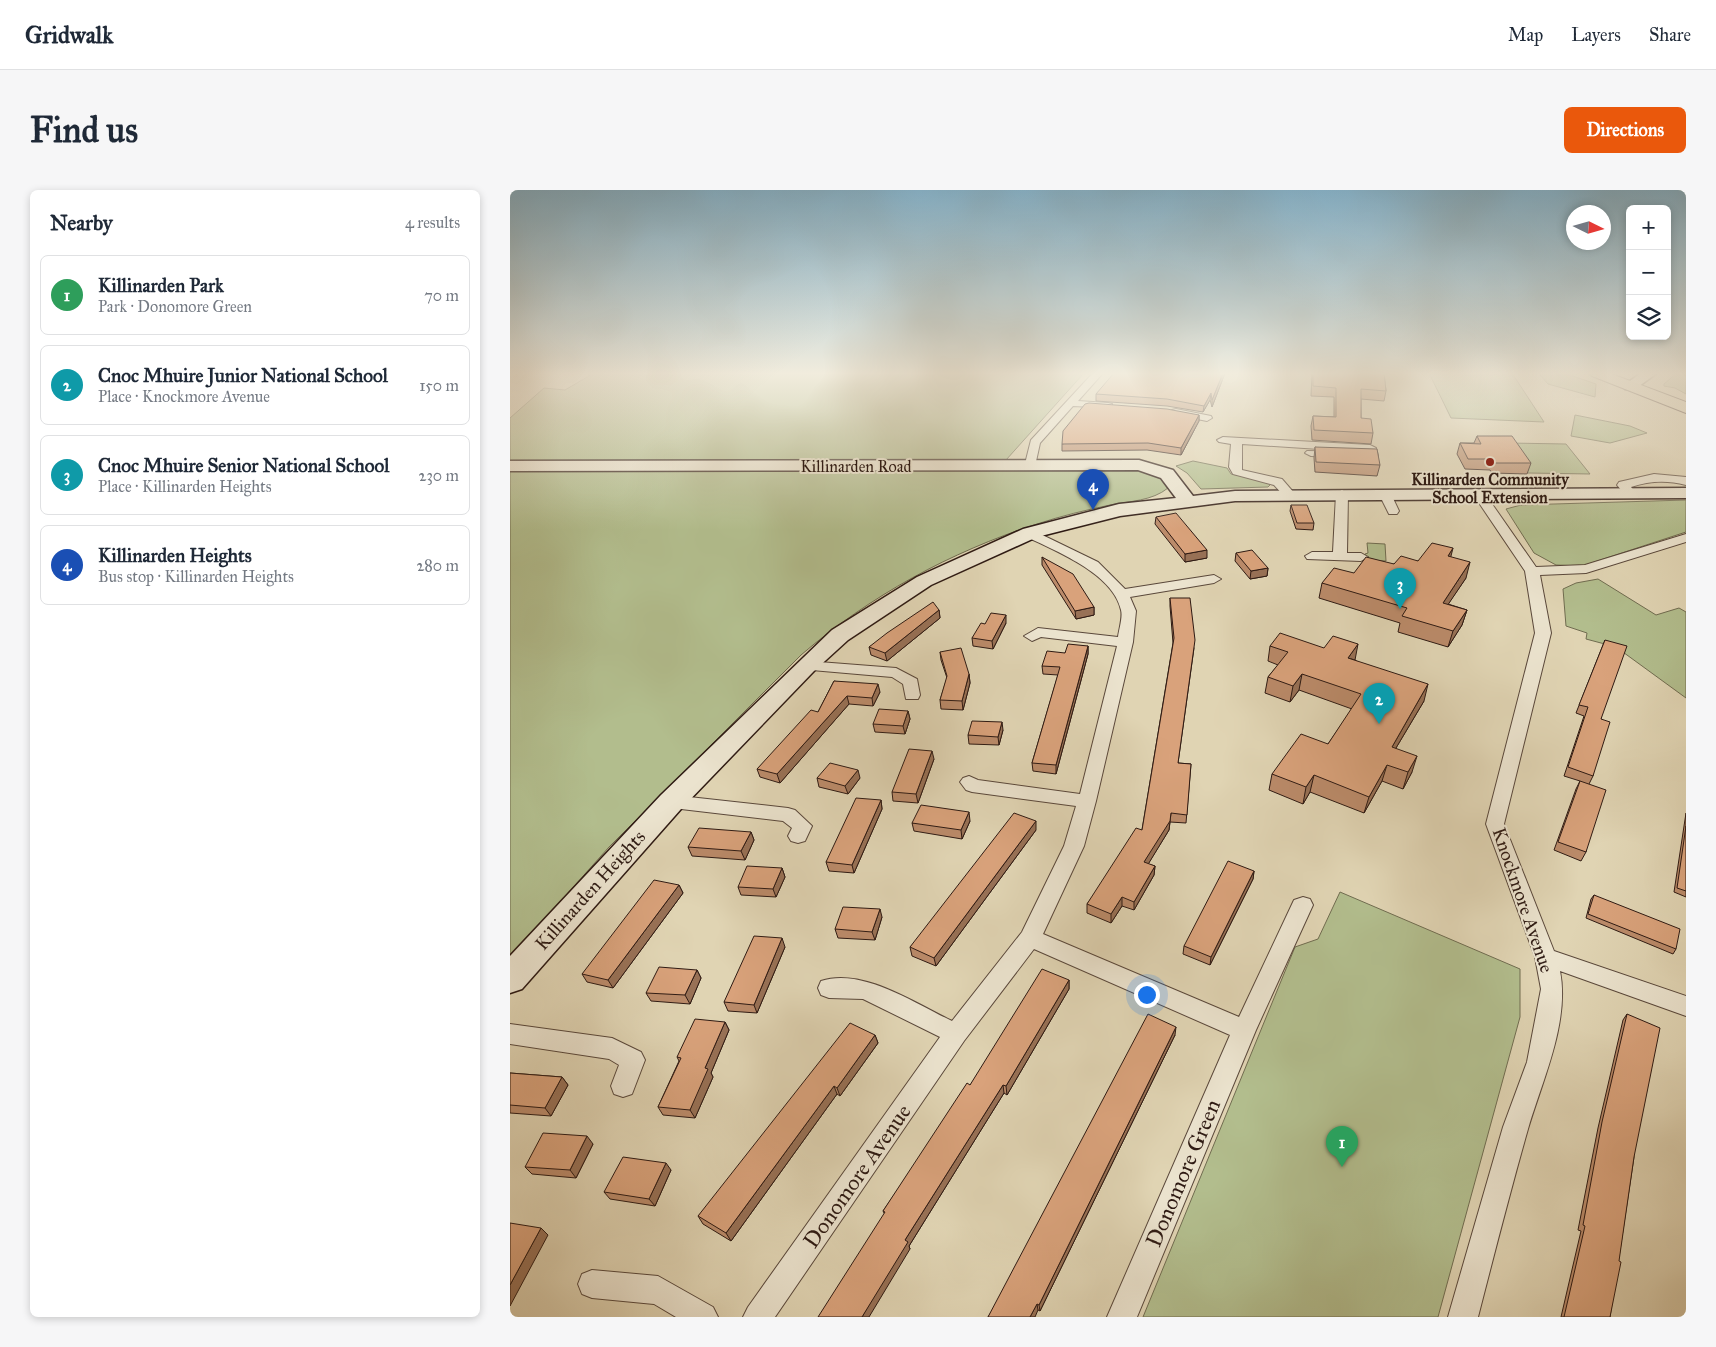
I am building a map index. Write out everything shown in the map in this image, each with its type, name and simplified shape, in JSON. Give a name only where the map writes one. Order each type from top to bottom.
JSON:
[{"type":"street","points":[[1031,464],[1035,442],[1050,426]]},
{"type":"street","points":[[1222,440],[1370,448],[1372,456],[1311,453]]},
{"type":"street","points":[[1237,441],[1235,467],[1237,472],[1278,482],[1289,494]]},
{"type":"street","name":"Killinarden Road","points":[[510,466],[1139,465],[1167,474],[1187,500]]},
{"type":"street","points":[[1630,493],[1623,485],[1656,476],[1669,476],[1686,481]]},
{"type":"street","name":"Killinarden Heights","points":[[510,979],[670,802],[806,666],[840,635],[924,581],[961,562],[1030,533],[1119,510],[1187,500],[1289,494],[1686,494]]},
{"type":"street","points":[[1340,556],[1342,494]]},
{"type":"street","points":[[1385,494],[1393,510]]},
{"type":"street","name":"Knockmore Avenue","points":[[1463,1317],[1516,1128],[1539,1062],[1552,990],[1546,957],[1495,824],[1543,632],[1532,572],[1479,494]]},
{"type":"street","points":[[1030,533],[1093,565],[1122,594],[1214,579]]},
{"type":"street","points":[[1532,572],[1586,569],[1686,538]]},
{"type":"street","points":[[1312,556],[1361,556]]},
{"type":"street","name":"Donomore Avenue","points":[[758,1317],[956,1034],[1030,938],[1074,846],[1087,801],[1125,642],[1129,611],[1122,594]]},
{"type":"street","points":[[1032,636],[1038,632],[1125,642]]},
{"type":"street","points":[[806,666],[896,673],[911,682],[912,695]]},
{"type":"street","points":[[969,782],[972,786],[1087,801]]},
{"type":"street","points":[[670,802],[788,814],[802,826],[798,836]]},
{"type":"street","name":"Donomore Green","points":[[1122,1317],[1244,1030],[1300,906],[1303,905]]},
{"type":"street","points":[[1030,938],[1244,1030]]},
{"type":"street","points":[[1546,957],[1686,1006]]},
{"type":"street","points":[[829,988],[866,990],[956,1034]]},
{"type":"street","points":[[510,1034],[612,1049],[633,1060],[623,1086]]},
{"type":"street","points":[[592,1284],[658,1290],[703,1317]]},
{"type":"green space","points":[[510,426],[1037,426],[1006,460],[510,460]]},
{"type":"green space","points":[[1573,426],[1628,426],[1647,433],[1610,443],[1571,436]]},
{"type":"green space","points":[[1508,443],[1566,444],[1590,474],[1528,473]]},
{"type":"green space","points":[[1193,461],[1227,468],[1231,474],[1264,480],[1271,484],[1268,487],[1201,489],[1187,473],[1176,466]]},
{"type":"green space","points":[[1136,468],[1160,476],[1167,483],[1168,488],[1148,498],[1092,509],[1046,521],[973,548],[942,562],[883,595],[827,634],[801,655],[609,847],[510,958],[510,469]]},
{"type":"green space","points":[[1686,500],[1686,532],[1582,566],[1556,565],[1534,553],[1506,509],[1521,505]]},
{"type":"green space","points":[[1367,543],[1385,544],[1386,561],[1365,560],[1365,554],[1368,553]]},
{"type":"green space","points":[[1598,579],[1656,615],[1679,608],[1686,612],[1686,698],[1616,647],[1586,639],[1587,633],[1566,626],[1563,589],[1576,583]]},
{"type":"green space","points":[[1340,892],[1520,969],[1520,1017],[1438,1317],[1143,1317],[1295,947],[1318,939]]},
{"type":"building","points":[[1067,426],[1193,426],[1181,448],[1148,443],[1062,444],[1063,431]]},
{"type":"building","points":[[1314,426],[1372,426],[1373,433],[1314,430]]},
{"type":"building","points":[[1477,436],[1512,436],[1531,463],[1495,463],[1493,459],[1468,459],[1460,443],[1481,444]]},
{"type":"building","points":[[1315,447],[1377,449],[1380,465],[1316,462]]},
{"type":"building","points":[[1291,505],[1307,505],[1314,523],[1297,523]]},
{"type":"building","points":[[1176,513],[1207,550],[1185,554],[1156,517]]},
{"type":"building","points":[[1432,543],[1453,548],[1448,556],[1470,562],[1443,603],[1467,610],[1453,631],[1402,616],[1407,608],[1322,583],[1334,568],[1354,573],[1366,557],[1394,564],[1401,556],[1418,561]]},
{"type":"building","points":[[1252,550],[1268,568],[1251,571],[1236,553]]},
{"type":"building","points":[[1042,557],[1073,574],[1094,607],[1075,611]]},
{"type":"building","points":[[1170,598],[1190,598],[1195,640],[1178,763],[1191,764],[1187,815],[1171,813],[1170,821],[1144,862],[1155,866],[1134,902],[1122,897],[1111,914],[1087,904],[1136,828],[1142,830],[1174,638]]},
{"type":"building","points":[[933,602],[939,610],[885,653],[869,647],[887,633]]},
{"type":"building","points":[[991,613],[1006,615],[992,641],[972,638],[981,623],[985,624]]},
{"type":"building","points":[[1280,633],[1324,648],[1333,636],[1358,644],[1348,658],[1428,684],[1392,747],[1417,756],[1408,772],[1387,765],[1369,797],[1314,775],[1306,787],[1272,774],[1301,734],[1328,744],[1361,694],[1302,674],[1293,686],[1268,677],[1288,652],[1270,646]]},
{"type":"building","points":[[1605,640],[1627,646],[1601,719],[1610,722],[1593,776],[1568,767],[1588,707],[1579,705]]},
{"type":"building","points":[[1068,644],[1088,646],[1056,765],[1032,763],[1060,667],[1042,666],[1047,651],[1065,653]]},
{"type":"building","points":[[961,648],[969,674],[962,701],[940,700],[947,676],[940,652]]},
{"type":"building","points":[[834,681],[878,684],[872,698],[847,696],[777,774],[757,769],[811,710],[818,712]]},
{"type":"building","points":[[879,709],[908,711],[903,726],[873,724]]},
{"type":"building","points":[[972,721],[1002,722],[998,737],[968,735]]},
{"type":"building","points":[[909,749],[932,751],[916,794],[892,792]]},
{"type":"building","points":[[830,763],[858,770],[845,786],[817,778]]},
{"type":"building","points":[[1580,781],[1606,790],[1586,852],[1558,842]]},
{"type":"building","points":[[856,798],[881,800],[852,865],[826,862]]},
{"type":"building","points":[[921,805],[969,812],[961,830],[912,823]]},
{"type":"building","points":[[1014,813],[1036,821],[934,958],[910,947]]},
{"type":"building","points":[[1686,826],[1686,891],[1677,888]]},
{"type":"building","points":[[699,828],[751,832],[741,851],[688,847]]},
{"type":"building","points":[[1228,861],[1254,871],[1211,957],[1184,946]]},
{"type":"building","points":[[747,866],[782,868],[773,889],[738,887]]},
{"type":"building","points":[[654,880],[679,885],[608,980],[582,974]]},
{"type":"building","points":[[1594,895],[1680,929],[1676,949],[1588,914]]},
{"type":"building","points":[[843,907],[880,909],[872,932],[835,929]]},
{"type":"building","points":[[754,936],[782,938],[754,1005],[724,1002]]},
{"type":"building","points":[[659,967],[697,970],[685,995],[646,993]]},
{"type":"building","points":[[1042,969],[1069,980],[1006,1086],[1003,1085],[905,1240],[908,1242],[862,1317],[818,1317],[885,1212],[883,1211],[967,1083],[970,1085]]},
{"type":"building","points":[[1148,1014],[1176,1027],[1039,1305],[1037,1304],[1030,1317],[988,1317]]},
{"type":"building","points":[[1627,1014],[1660,1028],[1634,1157],[1619,1261],[1621,1262],[1610,1317],[1564,1317],[1585,1226],[1583,1225],[1602,1122]]},
{"type":"building","points":[[695,1019],[725,1022],[705,1068],[708,1069],[690,1110],[658,1107],[681,1058],[677,1057]]},
{"type":"building","points":[[850,1023],[875,1035],[837,1088],[834,1086],[726,1233],[698,1216]]},
{"type":"building","points":[[510,1073],[562,1077],[545,1108],[510,1105]]},
{"type":"building","points":[[543,1133],[587,1136],[570,1170],[525,1167]]},
{"type":"building","points":[[623,1157],[666,1163],[649,1199],[604,1192]]},
{"type":"building","points":[[510,1223],[541,1228],[510,1285]]},
{"type":"place","name":"Killinarden Community School Extension","points":[[1490,462]]},
{"type":"place","name":"Killinarden Heights","points":[[1093,510]]},
{"type":"place","name":"Cnoc Mhuire Senior National School","points":[[1400,609]]},
{"type":"place","name":"Cnoc Mhuire Junior National School","points":[[1379,724]]},
{"type":"place","name":"Killinarden Park","points":[[1342,1167]]}]
